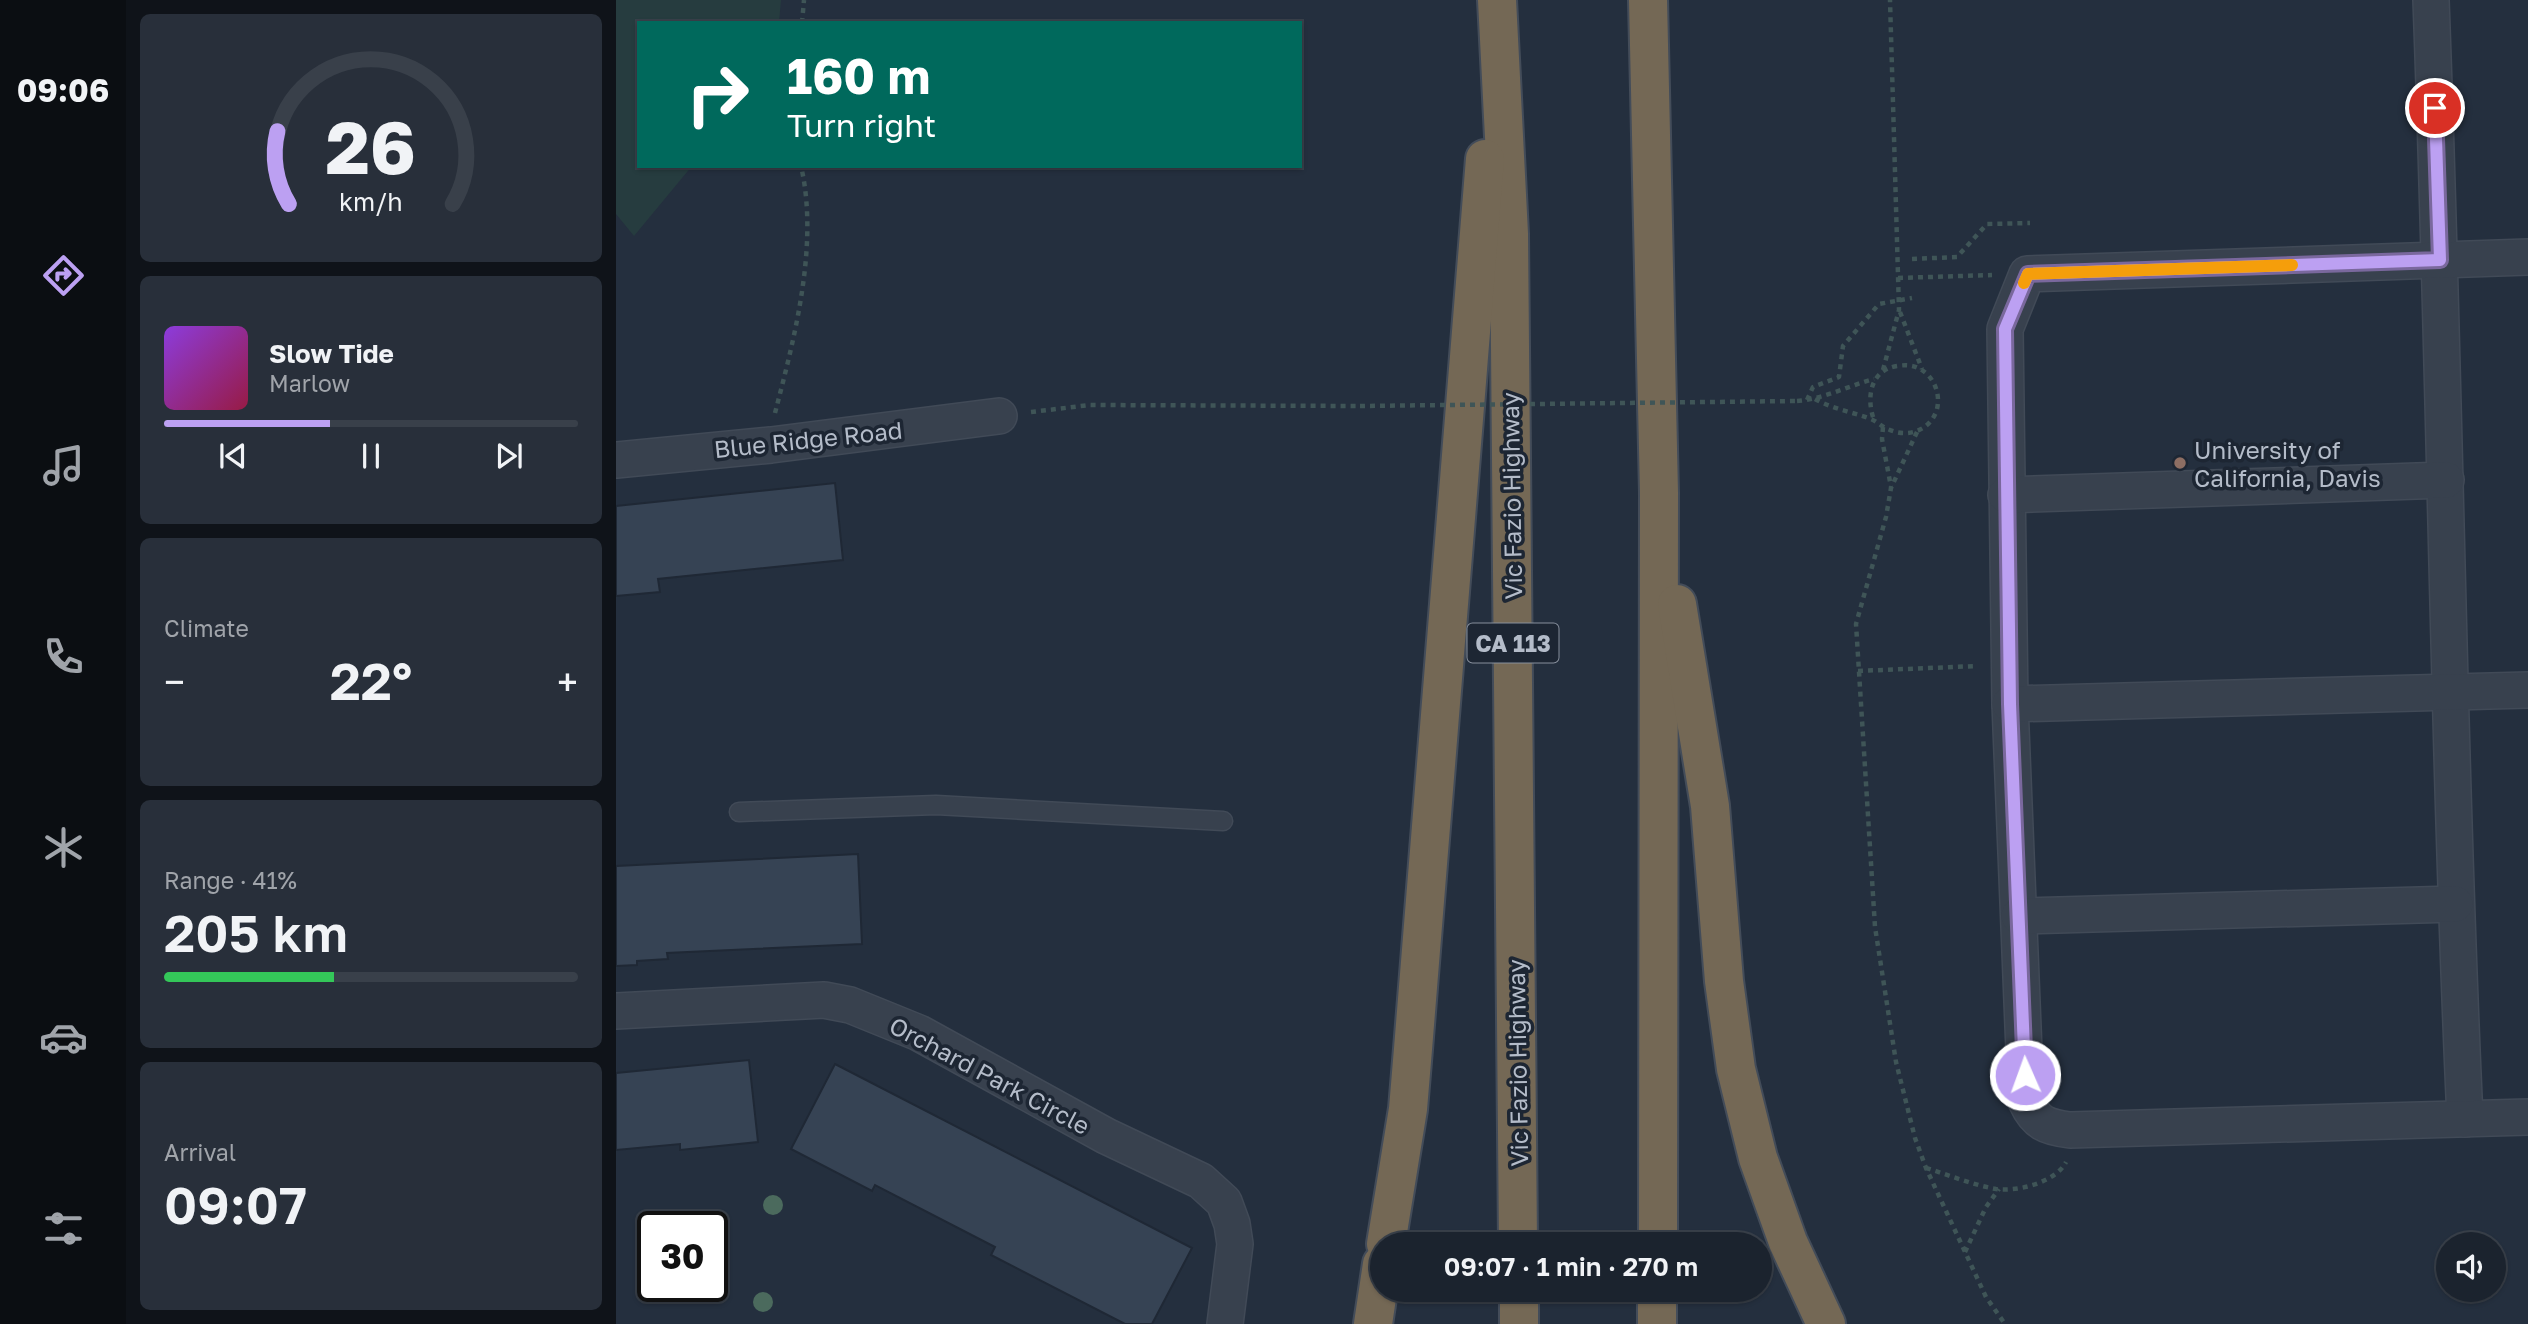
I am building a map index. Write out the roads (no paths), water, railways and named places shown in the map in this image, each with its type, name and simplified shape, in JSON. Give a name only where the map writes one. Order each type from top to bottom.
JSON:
[{"type":"highway","name":"Vic Fazio Highway","points":[[1497,0],[1508,234],[1518,1232]]},
{"type":"highway","points":[[1648,0],[1659,493],[1658,1232]]},
{"type":"highway","points":[[1388,1232],[1408,1109],[1478,236],[1497,42]]},
{"type":"highway","points":[[1659,493],[1710,806],[1724,981],[1736,1069],[1758,1158],[1788,1242],[1826,1324]]},
{"type":"highway","points":[[1373,1324],[1376,1302]]},
{"type":"highway","points":[[1519,1302],[1519,1324]]},
{"type":"highway","points":[[1657,1302],[1657,1324]]},
{"type":"street","points":[[2431,0],[2455,904],[2465,1119]]},
{"type":"street","points":[[2528,257],[2028,274],[2005,329],[2010,704],[2026,1101],[2032,1116],[2051,1128],[2070,1130],[2528,1117]]},
{"type":"street","name":"Blue Ridge Road","points":[[616,460],[771,445],[999,416]]},
{"type":"street","points":[[2006,495],[2445,480]]},
{"type":"street","points":[[2010,704],[2528,690]]},
{"type":"street","points":[[2019,916],[2455,904]]},
{"type":"street","name":"Orchard Park Circle","points":[[616,1011],[824,1000],[850,1005],[919,1033],[1106,1136],[1201,1181],[1224,1202],[1232,1224],[1235,1244],[1225,1324]]},
{"type":"lane","points":[[739,812],[936,805],[1223,821]]},
{"type":"place","name":"University of California, Davis","points":[[2180,463]]}]
